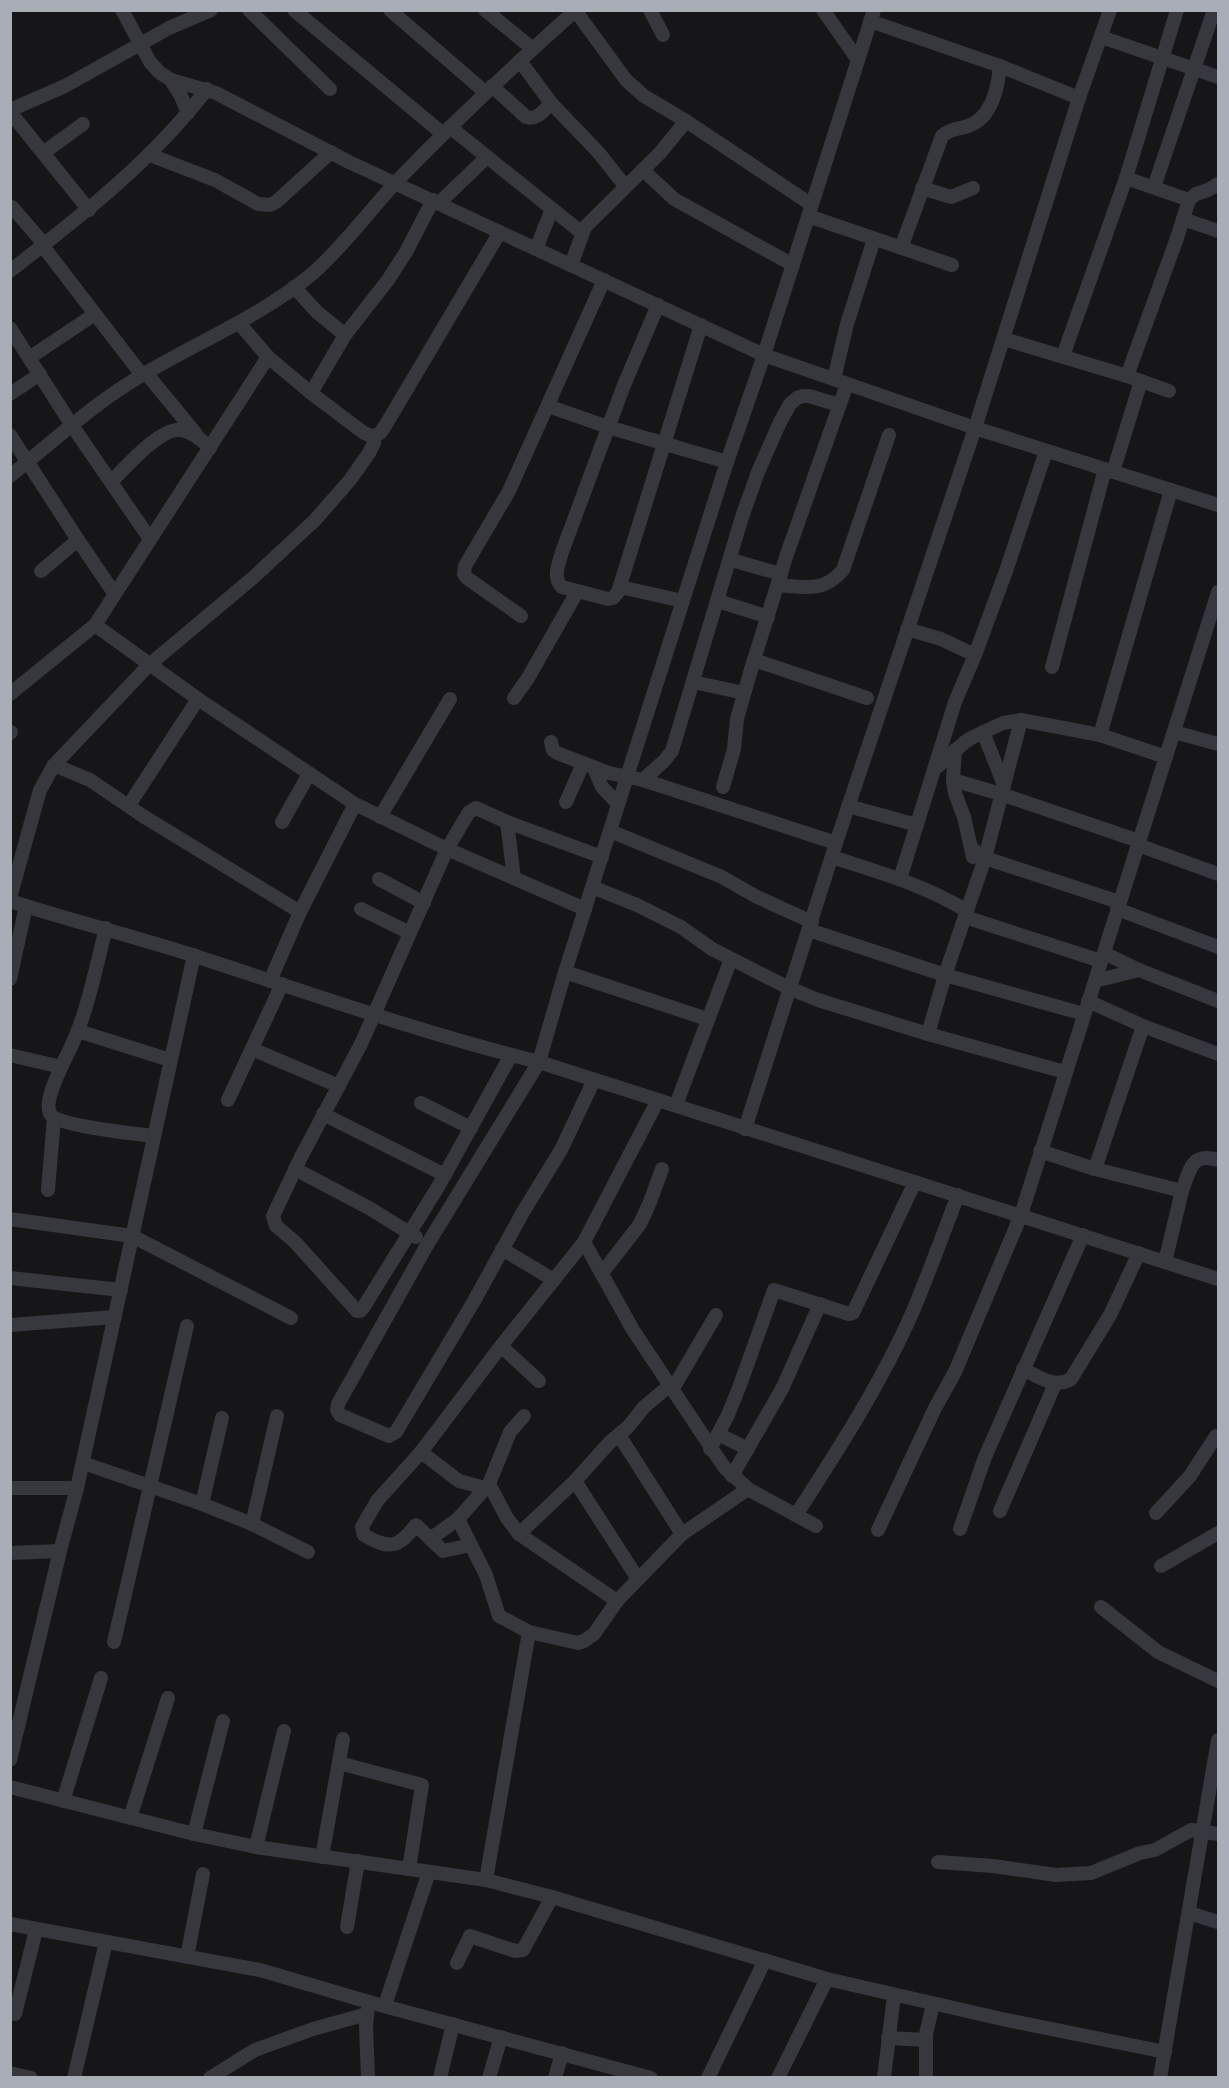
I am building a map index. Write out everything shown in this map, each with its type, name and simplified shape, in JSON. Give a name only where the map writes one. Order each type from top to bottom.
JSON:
[{"type":"street","points":[[122,10],[150,62],[171,80],[207,89],[331,152],[764,355],[975,428],[1218,505]]},
{"type":"street","points":[[89,210],[10,111],[65,86],[170,28],[211,10]]},
{"type":"street","points":[[249,10],[330,89]]},
{"type":"street","points":[[294,10],[446,131],[487,157],[582,233]]},
{"type":"street","points":[[390,10],[526,117],[536,117],[551,103]]},
{"type":"street","points":[[485,10],[533,49]]},
{"type":"street","points":[[650,10],[663,35]]},
{"type":"street","points":[[823,10],[858,60]]},
{"type":"street","points":[[745,1129],[831,857],[975,428],[1079,98],[1110,10]]},
{"type":"street","points":[[1063,356],[1126,178],[1177,10]]},
{"type":"street","points":[[1154,187],[1214,10]]},
{"type":"street","points":[[10,476],[71,424],[144,374],[238,324],[294,287],[328,259],[396,182],[488,89],[575,11],[626,80],[657,105],[686,121],[810,211],[874,238],[952,265]]},
{"type":"street","points":[[594,1080],[561,1150],[396,1432],[389,1436],[340,1414],[337,1407],[427,1245],[539,1062],[618,804],[872,16],[1079,98]]},
{"type":"street","points":[[1101,37],[1218,77]]},
{"type":"street","points":[[520,61],[551,103],[599,153],[625,186]]},
{"type":"street","points":[[901,248],[922,188],[945,133],[973,124],[984,115],[996,91],[1000,66]]},
{"type":"street","points":[[171,80],[188,113]]},
{"type":"street","points":[[10,272],[89,210],[150,155],[207,89]]},
{"type":"street","points":[[571,265],[585,227],[643,170],[686,121]]},
{"type":"street","points":[[43,153],[83,124]]},
{"type":"street","points":[[150,155],[215,180],[264,206],[276,202],[331,152]]},
{"type":"street","points":[[311,393],[345,336],[388,280],[436,202],[487,157]]},
{"type":"street","points":[[643,170],[674,199],[793,265]]},
{"type":"street","points":[[1126,178],[1189,200]]},
{"type":"street","points":[[1052,667],[1134,378],[1189,200],[1196,194],[1218,184]]},
{"type":"street","points":[[922,188],[951,197],[973,188]]},
{"type":"street","points":[[12,207],[95,314],[204,443]]},
{"type":"street","points":[[536,249],[552,209]]},
{"type":"street","points":[[1183,219],[1218,231]]},
{"type":"street","points":[[374,437],[381,432],[388,421],[500,232]]},
{"type":"street","points":[[834,379],[874,238]]},
{"type":"street","points":[[521,616],[467,578],[464,574],[465,567],[509,490],[604,280]]},
{"type":"street","points":[[294,287],[317,312],[345,336]]},
{"type":"street","points":[[658,305],[578,505],[557,572],[556,579],[559,584],[577,592],[610,598],[615,596],[620,587],[701,326]]},
{"type":"street","points":[[29,358],[95,314]]},
{"type":"street","points":[[238,324],[268,357],[311,393],[364,433],[374,437]]},
{"type":"street","points":[[10,328],[71,424],[150,539]]},
{"type":"street","points":[[1004,339],[1134,378],[1169,391]]},
{"type":"street","points":[[10,694],[95,625],[150,539],[204,443],[268,357]]},
{"type":"street","points":[[10,394],[40,374]]},
{"type":"street","points":[[723,787],[734,748],[735,725],[754,660],[779,580],[848,384]]},
{"type":"street","points":[[642,780],[672,751],[742,517],[758,472],[790,404],[797,398],[809,396],[839,405]]},
{"type":"street","points":[[548,406],[609,427],[727,462]]},
{"type":"street","points":[[111,482],[167,432],[181,430],[204,443]]},
{"type":"street","points":[[10,435],[114,593]]},
{"type":"street","points":[[731,560],[779,580],[819,587],[830,582],[843,570],[889,435]]},
{"type":"street","points":[[374,437],[369,453],[350,480],[315,520],[278,556],[149,664],[54,765],[40,790],[10,900],[106,928],[374,1015],[539,1062],[1218,1279]]},
{"type":"street","points":[[900,879],[955,702],[1006,571],[1046,451]]},
{"type":"street","points":[[1100,735],[1171,490]]},
{"type":"street","points":[[41,571],[78,540]]},
{"type":"street","points":[[620,587],[683,601]]},
{"type":"street","points":[[514,698],[528,678],[577,592]]},
{"type":"street","points":[[878,1530],[935,1408],[955,1372],[1021,1215],[1218,592]]},
{"type":"street","points":[[718,601],[768,616]]},
{"type":"street","points":[[95,625],[198,699],[355,804],[447,849],[585,909]]},
{"type":"street","points":[[907,629],[941,639],[975,655]]},
{"type":"street","points":[[754,660],[867,698]]},
{"type":"street","points":[[693,682],[744,693]]},
{"type":"street","points":[[129,805],[198,699]]},
{"type":"street","points":[[380,817],[450,699]]},
{"type":"street","points":[[936,768],[965,742],[1003,723],[1021,720],[1100,735],[1166,758]]},
{"type":"street","points":[[928,1034],[945,975],[978,882],[1021,720]]},
{"type":"street","points":[[984,732],[1003,790]]},
{"type":"street","points":[[1174,732],[1218,744]]},
{"type":"street","points":[[551,742],[553,750],[557,753],[589,766],[642,780],[836,843]]},
{"type":"street","points":[[955,750],[953,780],[955,793],[972,849],[978,882]]},
{"type":"street","points":[[54,765],[90,780],[300,912]]},
{"type":"street","points":[[566,802],[589,766]]},
{"type":"street","points":[[589,766],[603,788],[618,804]]},
{"type":"street","points":[[282,822],[309,774]]},
{"type":"street","points":[[953,780],[1003,790],[1139,843],[1217,868]]},
{"type":"street","points":[[228,1100],[252,1049],[300,912],[355,804]]},
{"type":"street","points":[[848,806],[917,825]]},
{"type":"street","points":[[511,1055],[410,1234],[362,1310],[358,1311],[295,1242],[276,1226],[273,1213],[374,1015],[390,973],[447,849],[473,808],[476,808],[507,822],[602,857]]},
{"type":"street","points":[[507,822],[514,878]]},
{"type":"street","points":[[510,845],[529,830]]},
{"type":"street","points":[[610,831],[722,877],[810,926],[945,975],[1086,1007],[1218,1054]]},
{"type":"street","points":[[972,849],[985,858],[1118,906],[1218,947]]},
{"type":"street","points":[[831,857],[944,896],[966,914],[1102,957],[1218,1001]]},
{"type":"street","points":[[379,879],[424,903]]},
{"type":"street","points":[[592,887],[681,927],[712,949],[818,1000],[928,1034],[1065,1072]]},
{"type":"street","points":[[10,979],[26,906]]},
{"type":"street","points":[[361,909],[410,933]]},
{"type":"street","points":[[106,928],[78,1031],[48,1103],[49,1111],[54,1118],[70,1124],[154,1136]]},
{"type":"street","points":[[10,1760],[83,1463],[194,956]]},
{"type":"street","points":[[676,1105],[731,958]]},
{"type":"street","points":[[1095,981],[1139,970]]},
{"type":"street","points":[[565,972],[707,1018]]},
{"type":"street","points":[[1095,1169],[1143,1026]]},
{"type":"street","points":[[78,1031],[171,1060]]},
{"type":"street","points":[[252,1049],[339,1086]]},
{"type":"street","points":[[10,1055],[61,1068]]},
{"type":"street","points":[[471,1545],[446,1552],[416,1525],[401,1542],[389,1545],[364,1535],[362,1529],[366,1517],[377,1501],[421,1452],[584,1242],[658,1100]]},
{"type":"street","points":[[421,1103],[471,1128]]},
{"type":"street","points":[[323,1114],[441,1181],[457,1195]]},
{"type":"street","points":[[48,1190],[54,1118]]},
{"type":"street","points":[[1040,1151],[1095,1169],[1182,1191]]},
{"type":"street","points":[[1165,1262],[1182,1191],[1191,1168],[1197,1160],[1206,1157],[1218,1160]]},
{"type":"street","points":[[295,1169],[369,1208],[427,1245]]},
{"type":"street","points":[[602,1273],[640,1224],[662,1169]]},
{"type":"street","points":[[710,1449],[740,1385],[774,1290],[849,1314],[854,1312],[915,1182]]},
{"type":"street","points":[[796,1515],[833,1458],[890,1358],[912,1311],[958,1195]]},
{"type":"street","points":[[10,1219],[132,1236],[291,1318]]},
{"type":"street","points":[[960,1529],[985,1457],[1083,1235]]},
{"type":"street","points":[[584,1242],[633,1330],[710,1449],[732,1476],[748,1489],[816,1526]]},
{"type":"street","points":[[502,1249],[554,1280]]},
{"type":"street","points":[[1023,1370],[1055,1384],[1068,1382],[1073,1377],[1110,1315],[1139,1253]]},
{"type":"street","points":[[10,1278],[121,1290]]},
{"type":"street","points":[[732,1476],[782,1389],[820,1304]]},
{"type":"street","points":[[519,1534],[628,1428],[644,1407],[670,1388],[716,1315]]},
{"type":"street","points":[[10,1325],[115,1317]]},
{"type":"street","points":[[114,1642],[187,1326]]},
{"type":"street","points":[[501,1346],[539,1381]]},
{"type":"street","points":[[1000,1511],[1055,1384]]},
{"type":"street","points":[[252,1524],[277,1416]]},
{"type":"street","points":[[430,1539],[458,1519],[487,1486],[510,1432],[524,1416]]},
{"type":"street","points":[[202,1504],[222,1418]]},
{"type":"street","points":[[718,1434],[748,1449]]},
{"type":"street","points":[[619,1435],[682,1534]]},
{"type":"street","points":[[1156,1513],[1190,1476],[1216,1436],[1218,1437]]},
{"type":"street","points":[[421,1452],[459,1481],[487,1486],[519,1534],[617,1601]]},
{"type":"street","points":[[83,1463],[202,1504],[252,1524],[308,1552]]},
{"type":"street","points":[[575,1481],[638,1579]]},
{"type":"street","points":[[10,1488],[77,1488]]},
{"type":"street","points":[[458,1519],[486,1575],[499,1616],[529,1632],[573,1642],[584,1641],[594,1634],[617,1601],[682,1534],[748,1489]]},
{"type":"street","points":[[1161,1566],[1218,1533]]},
{"type":"street","points":[[10,1553],[60,1551]]},
{"type":"street","points":[[1101,1607],[1158,1652],[1218,1681]]},
{"type":"street","points":[[486,1880],[529,1632]]},
{"type":"street","points":[[63,1801],[101,1678]]},
{"type":"street","points":[[130,1818],[168,1698]]},
{"type":"street","points":[[194,1834],[223,1721]]},
{"type":"street","points":[[256,1847],[284,1731]]},
{"type":"street","points":[[322,1857],[343,1739]]},
{"type":"street","points":[[1160,2078],[1203,1831],[1217,1765],[1218,1740]]},
{"type":"street","points":[[339,1763],[422,1785],[409,1869]]},
{"type":"street","points":[[10,1787],[194,1834],[256,1847],[486,1880],[552,1897],[827,1979],[933,2004],[1165,2052]]},
{"type":"street","points":[[938,1862],[993,1866],[1056,1875],[1091,1874],[1140,1853],[1155,1850],[1194,1829],[1218,1834]]},
{"type":"street","points":[[347,1927],[358,1862]]},
{"type":"street","points":[[385,2005],[429,1872]]},
{"type":"street","points":[[187,1957],[203,1874]]},
{"type":"street","points":[[458,1963],[469,1936],[515,1951],[523,1950],[552,1897]]},
{"type":"street","points":[[1189,1913],[1218,1922]]},
{"type":"street","points":[[10,1924],[260,1970],[368,2008]]},
{"type":"street","points":[[15,2014],[36,1930]]},
{"type":"street","points":[[74,2078],[106,1942]]},
{"type":"street","points":[[708,2078],[765,1960]]},
{"type":"street","points":[[778,2078],[827,1979]]},
{"type":"street","points":[[884,2078],[894,1995]]},
{"type":"street","points":[[926,2078],[926,2029],[933,2004]]},
{"type":"street","points":[[210,2078],[255,2050],[368,2008],[385,2005],[651,2078]]},
{"type":"street","points":[[368,2008],[368,2078]]},
{"type":"street","points":[[440,2078],[453,2024]]},
{"type":"street","points":[[489,2078],[501,2037]]},
{"type":"street","points":[[888,2038],[926,2040]]},
{"type":"street","points":[[555,2078],[562,2054]]},
{"type":"street","points":[[10,2073],[31,2078]]}]
